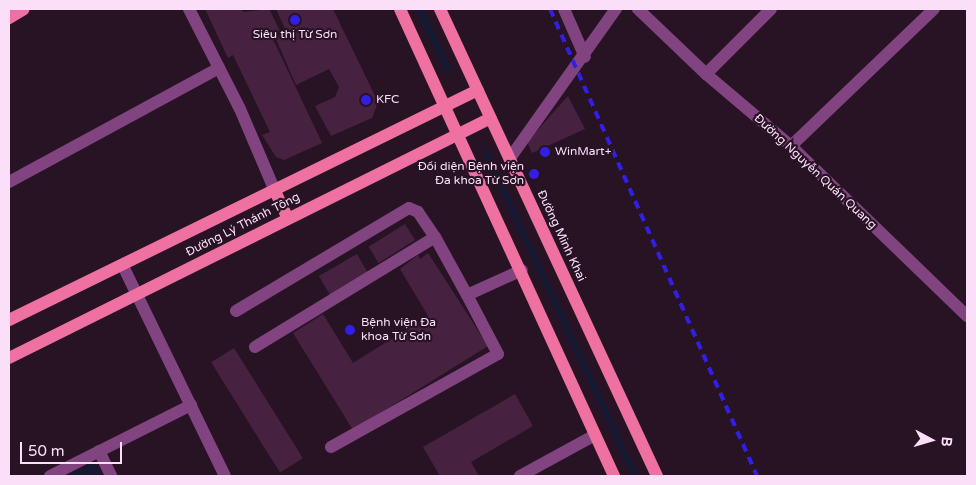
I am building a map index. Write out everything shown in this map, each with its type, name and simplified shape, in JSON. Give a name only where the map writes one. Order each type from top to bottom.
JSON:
[{"type":"main road","points":[[9,18],[24,9]]},
{"type":"main road","points":[[400,9],[522,270],[614,476]]},
{"type":"main road","name":"Đường Minh Khai","points":[[440,9],[657,476]]},
{"type":"main road","name":"Đường Lý Thánh Tông","points":[[9,320],[276,191],[478,90]]},
{"type":"main road","name":"Đường Lý Thánh Tông","points":[[9,358],[491,118]]},
{"type":"main road","points":[[276,191],[288,218]]},
{"type":"street","points":[[189,9],[219,68],[276,191]]},
{"type":"street","points":[[564,9],[584,56]]},
{"type":"street","points":[[510,158],[616,9]]},
{"type":"street","name":"Đường Nguyễn Quán Quang","points":[[638,9],[706,74],[791,146],[967,316]]},
{"type":"street","points":[[706,74],[771,9]]},
{"type":"street","points":[[791,146],[934,9]]},
{"type":"street","points":[[9,182],[219,68]]},
{"type":"street","points":[[236,311],[410,208],[418,212],[435,237],[498,354],[331,447]]},
{"type":"street","points":[[255,347],[435,237]]},
{"type":"street","points":[[123,266],[225,476]]},
{"type":"street","points":[[467,296],[522,270]]},
{"type":"street","points":[[50,476],[191,405]]},
{"type":"street","points":[[520,476],[595,435]]},
{"type":"street","points":[[99,451],[111,476]]},
{"type":"shaded area","points":[[415,9],[424,9],[451,67],[450,75],[445,73]]},
{"type":"shaded area","points":[[484,146],[487,147],[639,476],[631,476],[483,155]]},
{"type":"shaded area","points":[[95,462],[102,476],[65,476]]},
{"type":"building","points":[[205,9],[241,9],[243,12],[269,9],[280,31],[271,35],[322,143],[284,160],[276,157],[262,135],[270,132],[233,55],[228,58]]},
{"type":"building","points":[[276,9],[333,9],[378,102],[372,118],[331,136],[315,106],[335,97],[339,87],[329,69],[296,85],[275,37],[286,31]]},
{"type":"building","points":[[568,96],[585,129],[532,153],[527,142]]},
{"type":"building","points":[[405,224],[415,240],[379,263],[369,247]]},
{"type":"building","points":[[428,253],[488,346],[353,430],[293,333],[323,314],[353,363],[428,316],[400,269],[418,255],[420,259]]},
{"type":"building","points":[[357,254],[368,273],[330,295],[319,276]]},
{"type":"building","points":[[234,348],[303,458],[280,473],[211,362]]},
{"type":"building","points":[[515,394],[533,426],[471,462],[479,476],[440,476],[423,447]]},
{"type":"railway","points":[[550,9],[757,476]]},
{"type":"place","name":"Siêu thị Từ Sơn","points":[[295,20]]},
{"type":"place","name":"KFC","points":[[366,100]]},
{"type":"place","name":"WinMart+","points":[[545,152]]},
{"type":"place","name":"Đối diện Bệnh viện Đa khoa Từ Sơn","points":[[534,174]]},
{"type":"place","name":"Bệnh viện Đa khoa Từ Sơn","points":[[350,330]]}]
